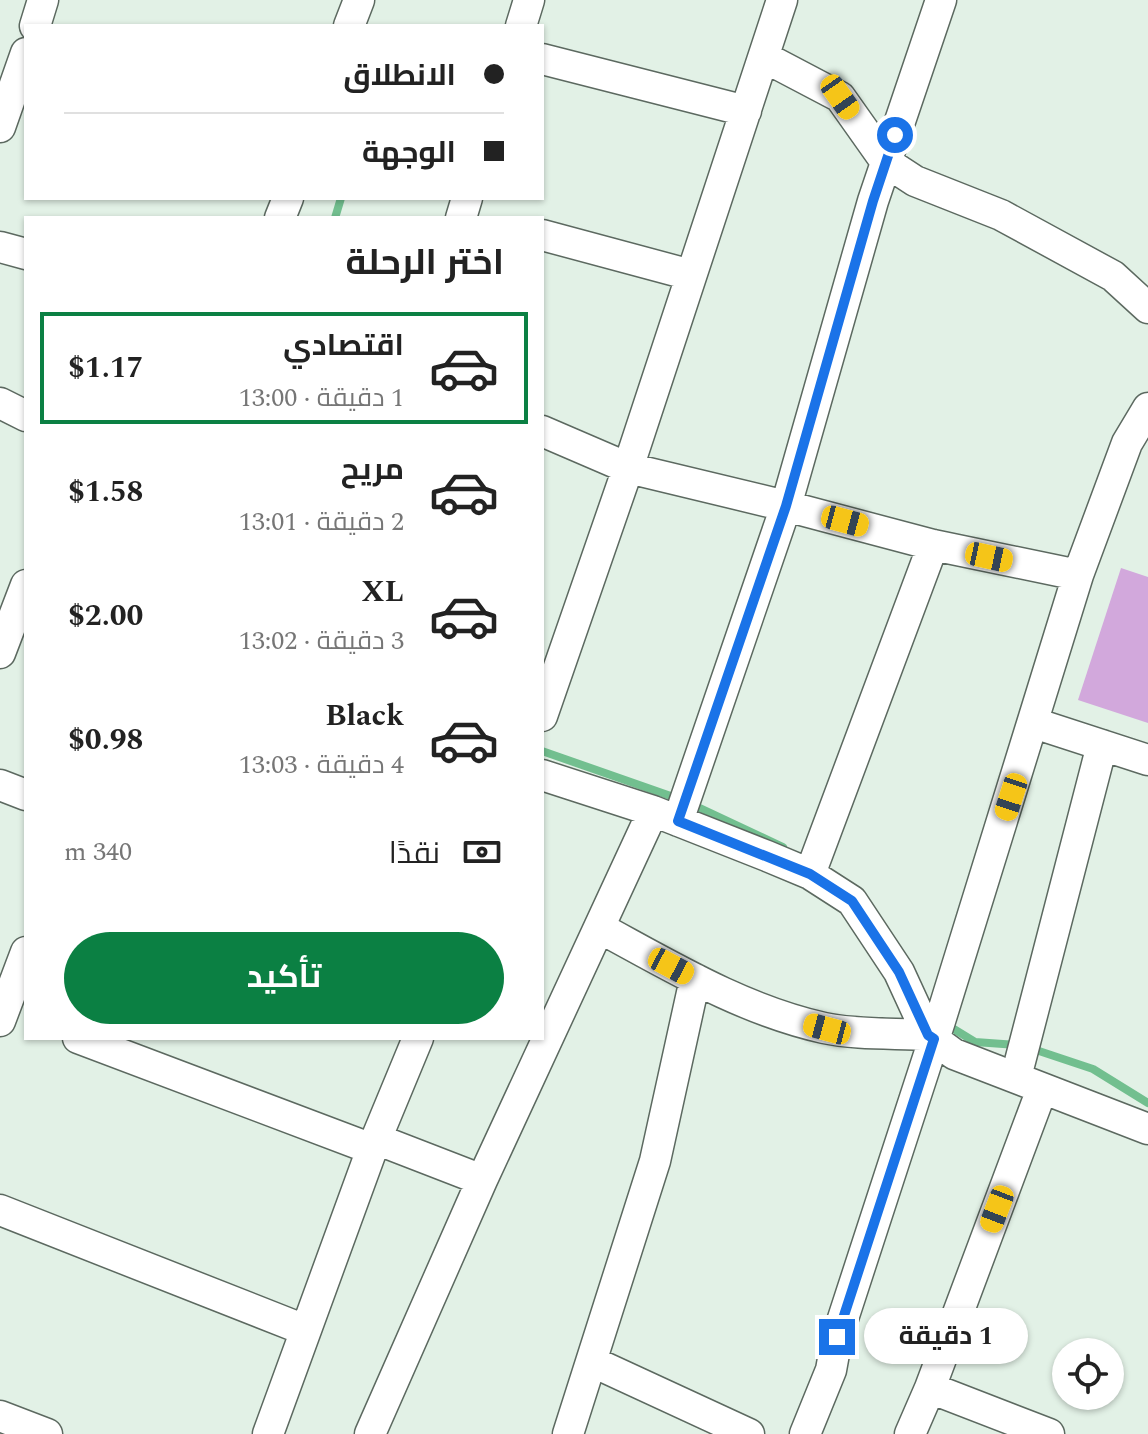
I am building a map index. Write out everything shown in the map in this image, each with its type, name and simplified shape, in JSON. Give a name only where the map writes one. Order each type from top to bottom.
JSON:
[{"type":"street","points":[[36,24],[43,0]]},
{"type":"street","points":[[350,24],[359,0]]},
{"type":"street","points":[[522,24],[529,0]]},
{"type":"street","points":[[544,710],[628,468],[782,0]]},
{"type":"street","points":[[370,1434],[482,1180],[600,928],[666,816],[786,506],[886,162],[941,0]]},
{"type":"street","points":[[0,127],[8,82],[24,56]]},
{"type":"street","points":[[764,57],[840,97],[886,162],[915,181],[1001,215],[1113,276],[1148,308]]},
{"type":"street","points":[[544,60],[746,111]]},
{"type":"street","points":[[544,236],[691,275]]},
{"type":"street","points":[[0,247],[24,253]]},
{"type":"street","points":[[0,403],[24,415]]},
{"type":"street","points":[[805,1434],[831,1370],[837,1337],[1034,723],[1078,575],[1127,443],[1147,414]]},
{"type":"street","points":[[544,432],[628,468],[933,545],[1078,575]]},
{"type":"street","points":[[810,874],[933,545]]},
{"type":"street","points":[[0,653],[24,590]]},
{"type":"street","points":[[1034,723],[1148,760]]},
{"type":"street","points":[[910,1434],[930,1388],[1029,1083],[1102,745]]},
{"type":"street","points":[[544,776],[666,816],[810,874],[852,901],[899,972],[931,1037],[954,1054],[1148,1129]]},
{"type":"street","points":[[0,785],[24,794]]},
{"type":"street","points":[[600,928],[765,1013],[827,1029],[931,1037]]},
{"type":"street","points":[[8,1014],[24,959]]},
{"type":"street","points":[[568,1434],[655,1161],[695,979]]},
{"type":"street","points":[[84,1040],[482,1180]]},
{"type":"street","points":[[268,1434],[374,1144],[417,1040]]},
{"type":"street","points":[[0,1210],[305,1330]]},
{"type":"street","points":[[593,1362],[749,1434]]},
{"type":"street","points":[[930,1388],[1049,1434]]},
{"type":"street","points":[[0,1416],[47,1434]]},
{"type":"shaded area","points":[[1121,568],[1148,577],[1148,723],[1078,700]]},
{"type":"waterway","points":[[336,216],[340,200]]},
{"type":"waterway","points":[[544,752],[685,801],[783,847]]},
{"type":"waterway","points":[[944,1023],[975,1042],[1017,1045]]},
{"type":"waterway","points":[[1030,1048],[1093,1069],[1148,1103]]},
{"type":"route","points":[[837,1337],[934,1039],[928,1035],[899,972],[852,901],[810,874],[678,821],[786,506],[873,201],[895,135]]}]
